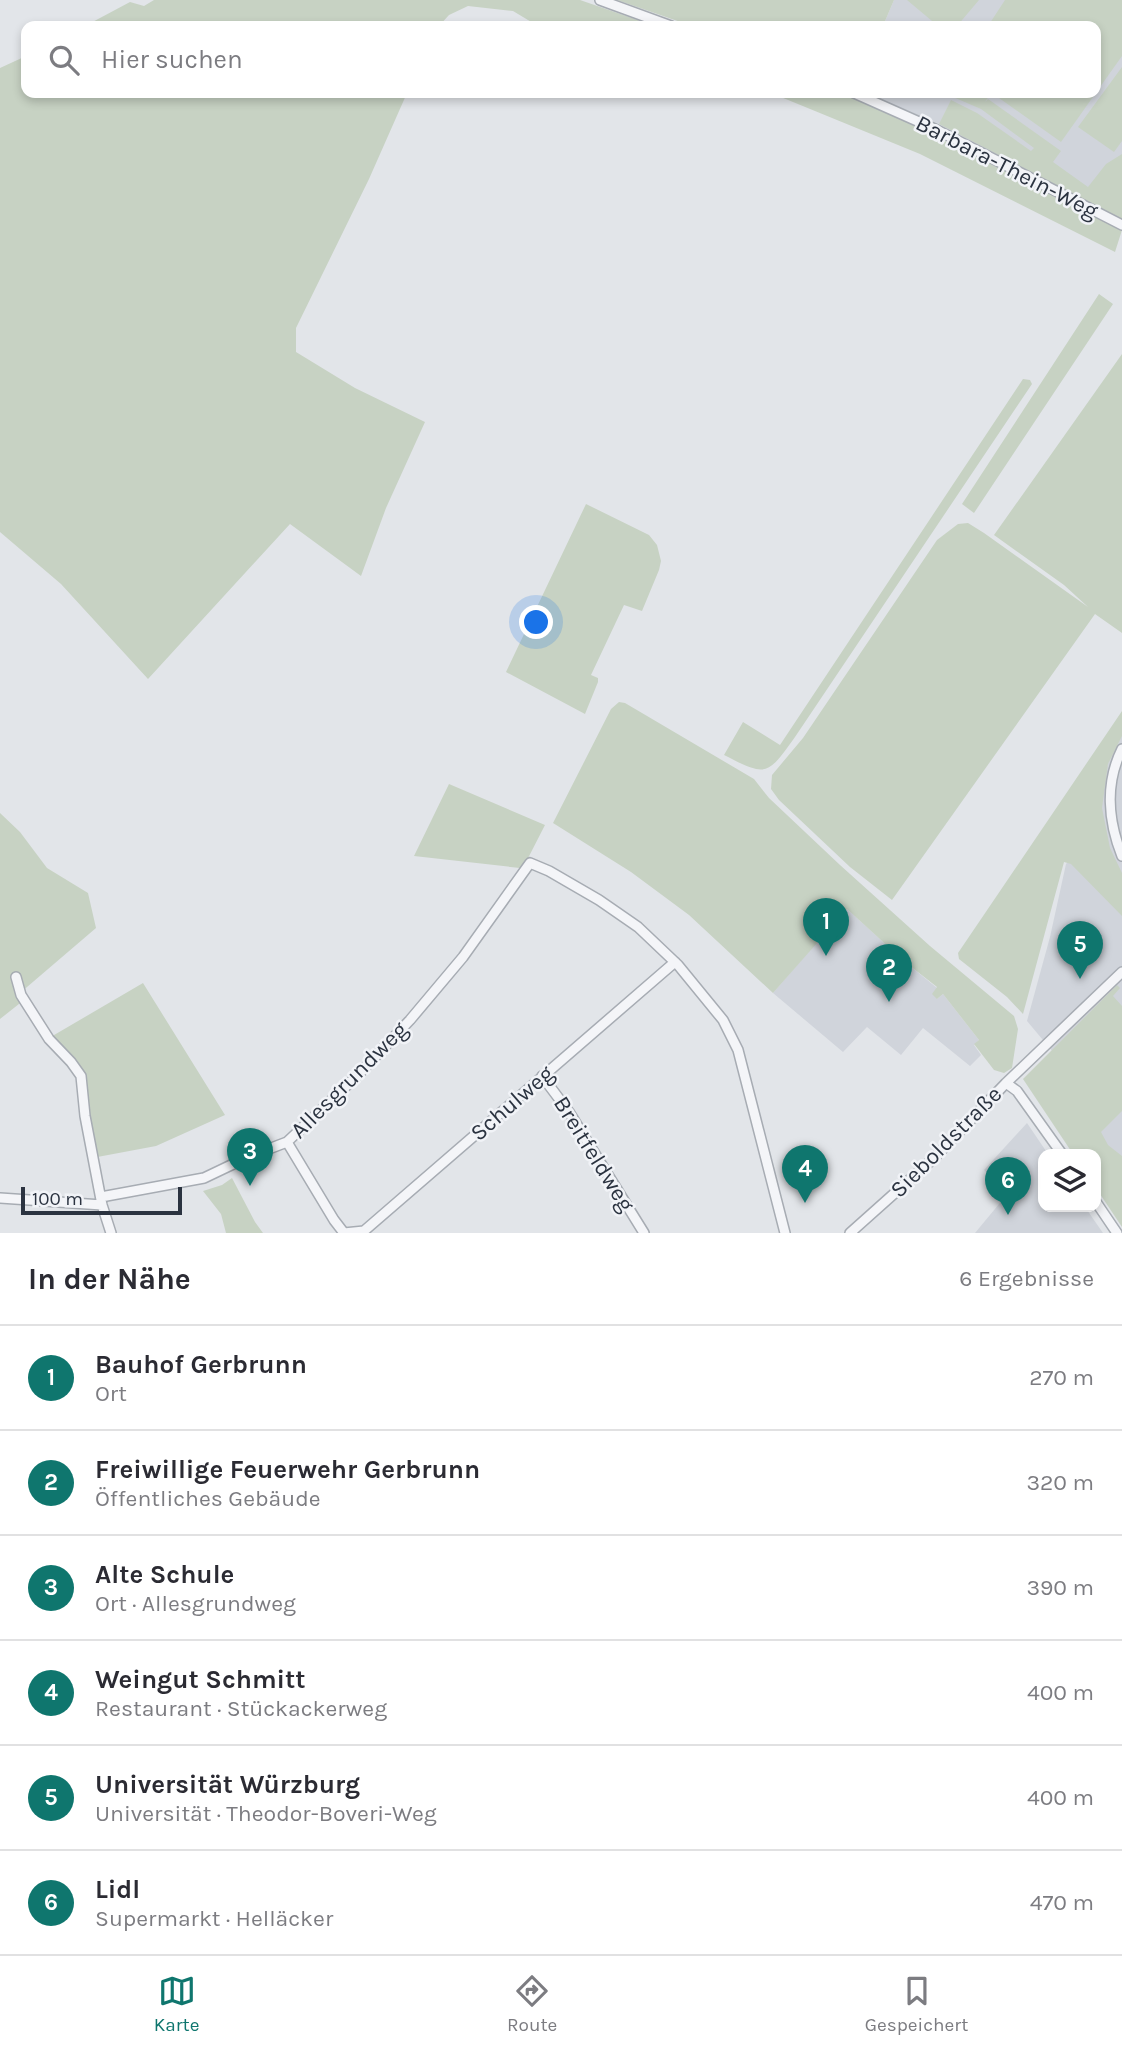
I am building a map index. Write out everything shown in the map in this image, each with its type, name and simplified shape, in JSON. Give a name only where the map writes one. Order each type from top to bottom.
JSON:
[{"type":"street","points":[[600,0],[657,21]]},
{"type":"street","name":"Barbara-Thein-Weg","points":[[865,98],[935,129],[1122,225]]},
{"type":"street","points":[[1122,749],[1116,761],[1109,799],[1114,836],[1122,856]]},
{"type":"street","name":"Allesgrundweg","points":[[0,1198],[101,1201],[204,1178],[287,1142],[358,1075],[410,1020],[463,957],[530,863],[599,900],[638,927],[675,962]]},
{"type":"street","points":[[675,962],[723,1020],[734,1041],[766,1153],[785,1233]]},
{"type":"street","name":"Schulweg","points":[[287,1142],[344,1233],[365,1232],[675,962]]},
{"type":"street","name":"Sieboldstraße","points":[[850,1233],[934,1158],[1006,1083],[1122,972]]},
{"type":"street","points":[[16,977],[21,995],[30,1010],[81,1076],[85,1116],[101,1201],[111,1233]]},
{"type":"street","name":"Breitfeldweg","points":[[542,1076],[569,1112],[644,1233]]},
{"type":"street","points":[[1006,1083],[1017,1091],[1058,1149]]},
{"type":"street","points":[[1101,1209],[1117,1233]]},
{"type":"shaded area","points":[[894,0],[1122,0],[1122,219],[937,123],[877,98],[1101,98],[1101,21],[885,21]]},
{"type":"shaded area","points":[[1122,719],[1122,1218],[1101,1167],[1101,1149],[1093,1149],[1053,1052],[1027,1021],[1066,864],[1093,834],[1096,802]]},
{"type":"shaded area","points":[[846,908],[937,988],[937,999],[943,994],[979,1040],[974,1045],[981,1055],[970,1066],[923,1028],[901,1055],[867,1027],[843,1052],[773,993]]},
{"type":"shaded area","points":[[1027,1123],[1045,1149],[1038,1149],[1038,1212],[1088,1212],[1103,1233],[975,1233],[1009,1192],[984,1170]]},
{"type":"green space","points":[[154,0],[580,0],[641,21],[530,21],[513,11],[468,6],[449,15],[444,21],[94,21],[130,2],[144,6]]},
{"type":"green space","points":[[617,0],[894,0],[885,21],[678,21]]},
{"type":"green space","points":[[907,0],[979,0],[961,21],[932,21]]},
{"type":"green space","points":[[1005,0],[1122,0],[1122,56],[1101,86],[1101,21],[991,21]]},
{"type":"green space","points":[[21,58],[21,98],[405,98],[369,179],[296,328],[296,352],[355,388],[425,422],[386,508],[361,576],[290,524],[148,679],[61,584],[0,532],[0,68]]},
{"type":"green space","points":[[1122,67],[1122,141],[1114,152],[1078,127]]},
{"type":"green space","points":[[783,98],[853,98],[919,128],[1122,230],[1115,252],[920,154]]},
{"type":"green space","points":[[955,98],[988,98],[985,102],[988,99],[1061,151],[1053,162],[1088,187],[1106,164],[1122,154],[1122,219],[939,124],[951,100],[977,113],[1031,151],[1034,148],[981,109]]},
{"type":"green space","points":[[999,98],[1092,98],[1061,142]]},
{"type":"green space","points":[[1099,294],[1113,304],[974,513],[962,504]]},
{"type":"green space","points":[[1122,354],[1122,633],[1095,614],[892,900],[850,867],[779,800],[771,789],[772,775],[803,738],[937,540],[958,524],[968,523],[984,533],[1088,607],[1064,585],[994,535]]},
{"type":"green space","points":[[1023,379],[1030,380],[1032,384],[778,759],[772,766],[758,769],[724,755],[743,722],[780,745]]},
{"type":"green space","points":[[586,504],[649,535],[657,545],[661,561],[642,611],[624,605],[591,675],[598,678],[598,682],[585,714],[506,672]]},
{"type":"green space","points":[[619,702],[625,703],[754,779],[769,798],[840,865],[930,946],[1014,1016],[1018,1029],[1012,1068],[1004,1073],[994,1070],[974,1044],[979,1040],[943,994],[937,999],[932,994],[937,987],[847,909],[773,993],[689,915],[631,872],[553,823],[611,709]]},
{"type":"green space","points":[[1122,711],[1122,736],[1108,764],[1102,808],[1110,848],[1122,873],[1122,916],[1071,864],[1064,862],[1023,1014],[1007,997],[959,959],[958,953]]},
{"type":"green space","points":[[449,784],[545,825],[524,866],[520,868],[414,856]]},
{"type":"green space","points":[[0,813],[20,832],[47,868],[88,893],[96,928],[20,993],[24,1000],[0,1019]]},
{"type":"green space","points":[[143,983],[225,1115],[156,1146],[92,1158],[81,1076],[49,1038]]},
{"type":"green space","points":[[1117,985],[1120,988],[1113,996],[1122,1006],[1122,1111],[1101,1132],[1108,1145],[1122,1156],[1122,1227],[1101,1196],[1101,1149],[1070,1149],[1023,1079]]},
{"type":"green space","points":[[232,1178],[263,1233],[226,1233],[221,1214],[203,1191],[222,1185]]},
{"type":"place","name":"Bauhof Gerbrunn","points":[[826,956]]},
{"type":"place","name":"Universität Würzburg","points":[[1080,979]]},
{"type":"place","name":"Freiwillige Feuerwehr Gerbrunn","points":[[889,1002]]},
{"type":"place","name":"Alte Schule","points":[[250,1186]]},
{"type":"place","name":"Weingut Schmitt","points":[[805,1203]]},
{"type":"place","name":"Lidl","points":[[1008,1215]]}]
